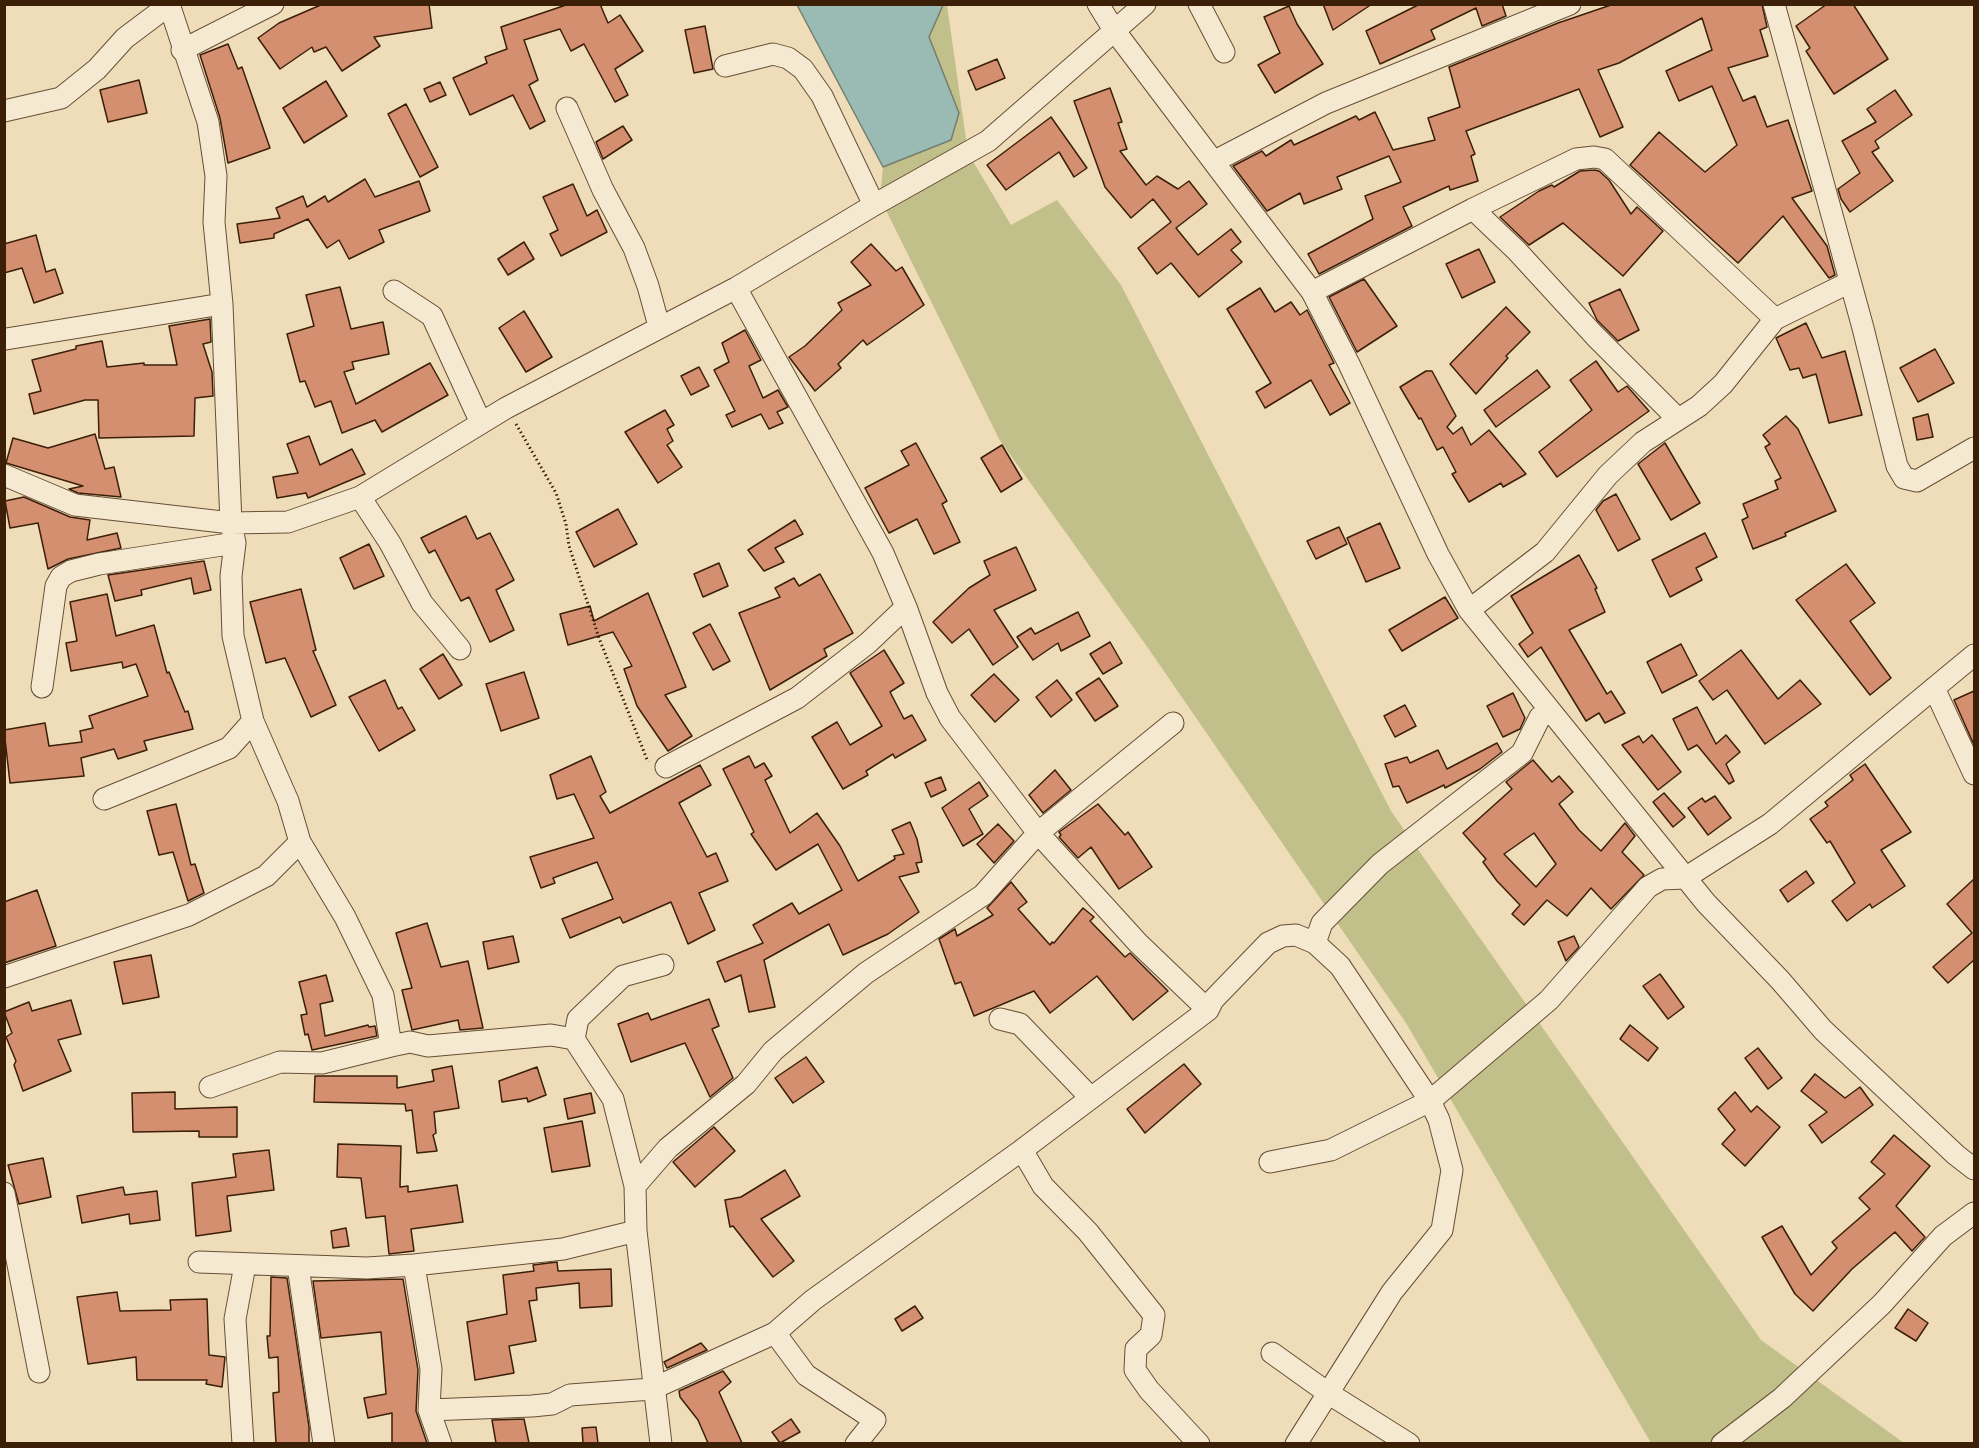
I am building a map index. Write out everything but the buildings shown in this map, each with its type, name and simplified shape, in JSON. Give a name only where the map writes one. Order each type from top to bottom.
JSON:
[{"type":"street","points":[[182,50],[273,4]]},
{"type":"street","points":[[1098,4],[1114,30],[1312,292],[1349,364],[1438,555],[1469,610],[1684,878],[1823,1030],[1974,1169]]},
{"type":"street","points":[[42,687],[56,586],[61,577],[71,571],[99,564],[288,522],[360,496],[506,408],[659,326],[736,288],[874,204],[988,141],[1145,4]]},
{"type":"street","points":[[1199,4],[1224,52]]},
{"type":"street","points":[[1215,161],[1326,103],[1570,4]]},
{"type":"street","points":[[1774,4],[1850,282],[1897,466],[1904,478],[1917,481],[1974,448]]},
{"type":"street","points":[[4,111],[61,98],[97,69],[125,38],[169,5],[182,50],[208,122],[216,176],[214,222],[222,304],[233,533],[231,576],[233,636],[253,721],[288,801],[300,842],[345,917],[383,995],[392,1046]]},
{"type":"street","points":[[725,66],[773,54],[788,58],[803,69],[822,96],[874,204]]},
{"type":"street","points":[[567,108],[603,190],[634,248],[659,326]]},
{"type":"street","points":[[1312,292],[1576,159],[1594,157],[1605,159],[1775,319]]},
{"type":"street","points":[[1473,209],[1517,251],[1595,336],[1677,418]]},
{"type":"street","points":[[1469,610],[1545,552],[1608,475],[1643,442],[1677,418],[1699,406],[1723,384],[1775,319],[1850,282]]},
{"type":"street","points":[[736,288],[883,553],[906,607],[937,693],[950,718],[1038,833],[1138,944],[1208,1011]]},
{"type":"street","points":[[394,291],[432,316],[482,423]]},
{"type":"street","points":[[6,339],[222,304]]},
{"type":"street","points":[[4,475],[75,505],[233,533]]},
{"type":"street","points":[[360,496],[390,543],[422,603],[459,650]]},
{"type":"street","points":[[666,767],[797,698],[868,643],[906,607]]},
{"type":"street","points":[[1270,1162],[1330,1150],[1430,1101],[1549,1000],[1648,887],[1662,879],[1684,878],[1770,824],[1974,655]]},
{"type":"street","points":[[1934,688],[1974,774]]},
{"type":"street","points":[[1315,943],[1322,923],[1380,864],[1522,753],[1540,717],[1550,712]]},
{"type":"street","points":[[104,800],[229,748],[253,721]]},
{"type":"street","points":[[635,1186],[668,1148],[746,1084],[773,1051],[866,973],[983,895],[1038,833],[1173,723]]},
{"type":"street","points":[[4,977],[189,915],[266,876],[300,842]]},
{"type":"street","points":[[429,1410],[532,1407],[552,1404],[570,1395],[652,1389],[775,1334],[813,1300],[1022,1150],[1208,1011],[1213,1000],[1268,943],[1282,936],[1296,935],[1315,943],[1340,966],[1430,1101],[1439,1120],[1452,1170],[1442,1230],[1392,1292],[1296,1443]]},
{"type":"street","points":[[661,1443],[652,1389],[636,1232],[635,1186],[613,1099],[574,1039],[579,1019],[623,976],[663,965]]},
{"type":"street","points":[[1000,1019],[1020,1024],[1090,1097]]},
{"type":"street","points":[[210,1087],[280,1062],[322,1063],[410,1042],[428,1046],[551,1035],[574,1039]]},
{"type":"street","points":[[1022,1150],[1043,1186],[1088,1232],[1154,1316],[1151,1335],[1136,1349],[1135,1370],[1149,1390],[1199,1443]]},
{"type":"street","points":[[4,1193],[39,1372]]},
{"type":"street","points":[[1722,1443],[1782,1398],[1882,1304],[1943,1236],[1974,1213]]},
{"type":"street","points":[[200,1262],[367,1268],[414,1265],[563,1249],[636,1232]]},
{"type":"street","points":[[243,1443],[235,1319],[245,1265]]},
{"type":"street","points":[[414,1265],[431,1369],[429,1410],[441,1443]]},
{"type":"street","points":[[298,1266],[324,1443]]},
{"type":"street","points":[[775,1334],[806,1375],[875,1420],[856,1443]]},
{"type":"street","points":[[1272,1353],[1328,1393],[1409,1443]]},
{"type":"path","points":[[506,408],[556,492],[570,546],[603,648],[647,761],[655,767],[666,767]]},
{"type":"shaded area","points":[[943,5],[947,5],[968,153],[1011,225],[1057,200],[1121,285],[1391,811],[1761,1340],[1904,1443],[1651,1443],[1406,1023],[1148,648],[999,439],[880,198],[883,167],[951,140],[959,113],[929,37]]},
{"type":"water","points":[[797,5],[943,5],[929,37],[959,113],[951,140],[883,167]]}]
